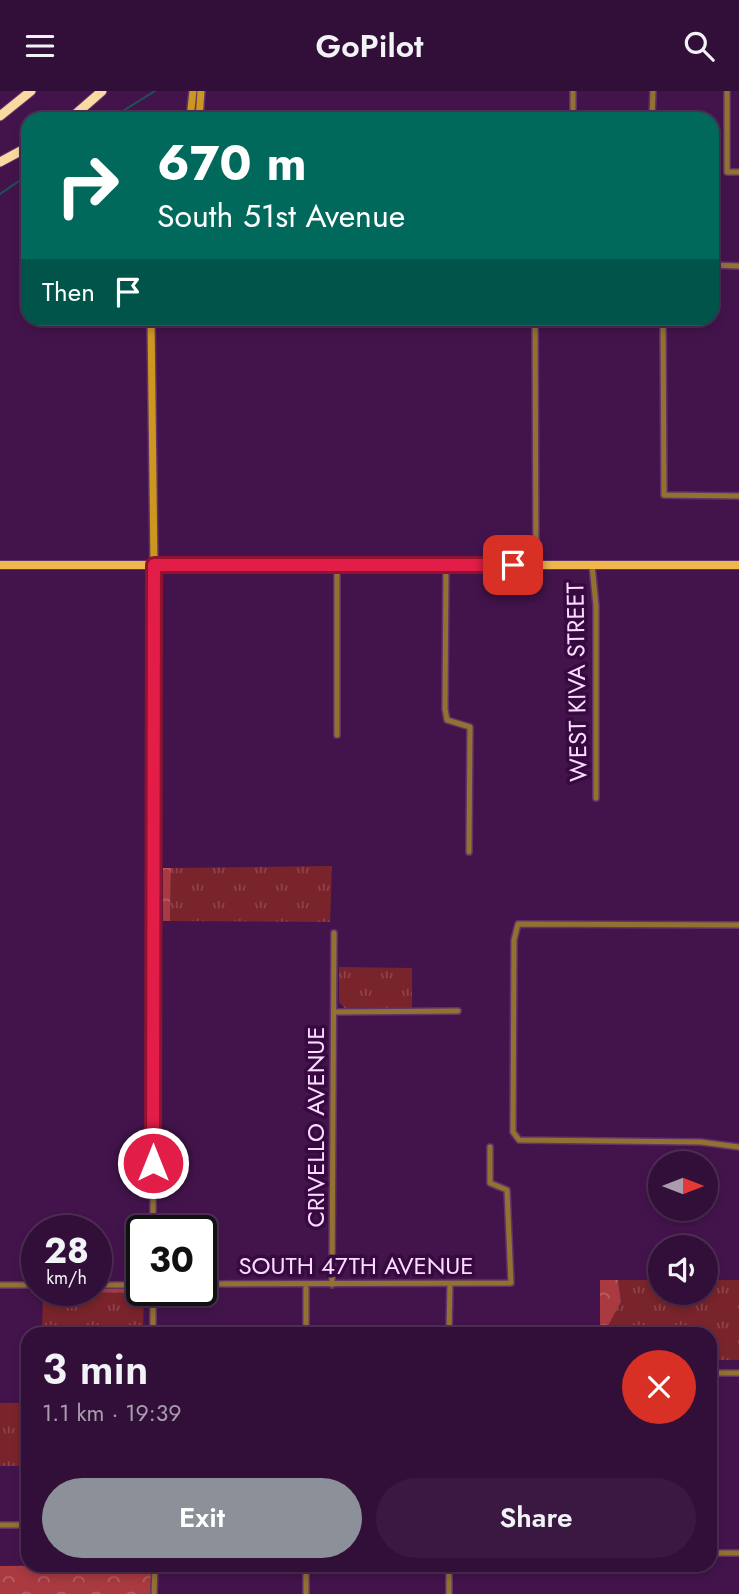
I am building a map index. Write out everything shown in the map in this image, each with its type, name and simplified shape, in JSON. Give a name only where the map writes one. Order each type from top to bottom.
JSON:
[{"type":"highway","points":[[0,115],[31,91]]},
{"type":"highway","points":[[78,112],[102,91]]},
{"type":"highway","points":[[0,162],[21,151]]},
{"type":"main road","points":[[191,112],[193,91]]},
{"type":"main road","points":[[200,112],[201,91]]},
{"type":"main road","points":[[151,326],[154,565]]},
{"type":"main road","points":[[0,565],[739,565]]},
{"type":"street","points":[[573,91],[573,112]]},
{"type":"street","points":[[652,112],[653,91]]},
{"type":"street","points":[[727,91],[727,172],[739,172]]},
{"type":"street","points":[[719,265],[739,266]]},
{"type":"street","points":[[535,326],[536,565]]},
{"type":"street","points":[[663,326],[664,495],[739,496]]},
{"type":"street","points":[[153,1215],[154,565]]},
{"type":"street","points":[[337,565],[337,736]]},
{"type":"street","points":[[446,565],[445,709],[447,720],[470,727],[469,852]]},
{"type":"street","name":"WEST KIVA STREET","points":[[592,565],[596,605],[596,798]]},
{"type":"street","points":[[739,925],[518,924],[514,940],[515,1136],[519,1140],[701,1142],[739,1147]]},
{"type":"street","name":"CRIVELLO AVENUE","points":[[332,1285],[334,933]]},
{"type":"street","points":[[334,1012],[458,1011]]},
{"type":"street","name":"SOUTH 47TH AVENUE","points":[[217,1285],[510,1283],[507,1190],[489,1184],[490,1147]]},
{"type":"street","points":[[449,1327],[450,1284]]},
{"type":"street","points":[[0,1285],[21,1285]]},
{"type":"street","points":[[306,1285],[306,1327]]},
{"type":"street","points":[[153,1306],[153,1327]]},
{"type":"street","points":[[717,1373],[739,1373]]},
{"type":"street","points":[[0,1525],[21,1525]]},
{"type":"street","points":[[717,1553],[739,1553]]},
{"type":"street","points":[[155,1572],[155,1594]]},
{"type":"street","points":[[306,1572],[306,1594]]},
{"type":"street","points":[[449,1572],[449,1594]]},
{"type":"green space","points":[[332,866],[330,922],[170,921],[171,868]]},
{"type":"green space","points":[[163,868],[171,868],[170,921],[163,921]]},
{"type":"green space","points":[[339,967],[412,968],[412,1009],[346,1010],[339,1002]]},
{"type":"green space","points":[[600,1280],[618,1280],[621,1302],[608,1327],[600,1327]]},
{"type":"green space","points":[[618,1280],[648,1280],[648,1305],[718,1305],[718,1280],[739,1280],[739,1360],[717,1360],[717,1327],[608,1326],[621,1302]]},
{"type":"green space","points":[[112,1287],[126,1287],[126,1293],[112,1293]]},
{"type":"green space","points":[[112,1293],[126,1293],[126,1306],[144,1306],[143,1327],[42,1327],[43,1306],[112,1306]]},
{"type":"green space","points":[[0,1403],[21,1403],[21,1466],[0,1466]]},
{"type":"green space","points":[[0,1566],[21,1566],[21,1572],[151,1572],[151,1594],[0,1594]]},
{"type":"waterway","points":[[121,112],[155,91]]},
{"type":"waterway","points":[[0,194],[21,180]]},
{"type":"route","points":[[153,1163],[154,565],[513,565]]}]
